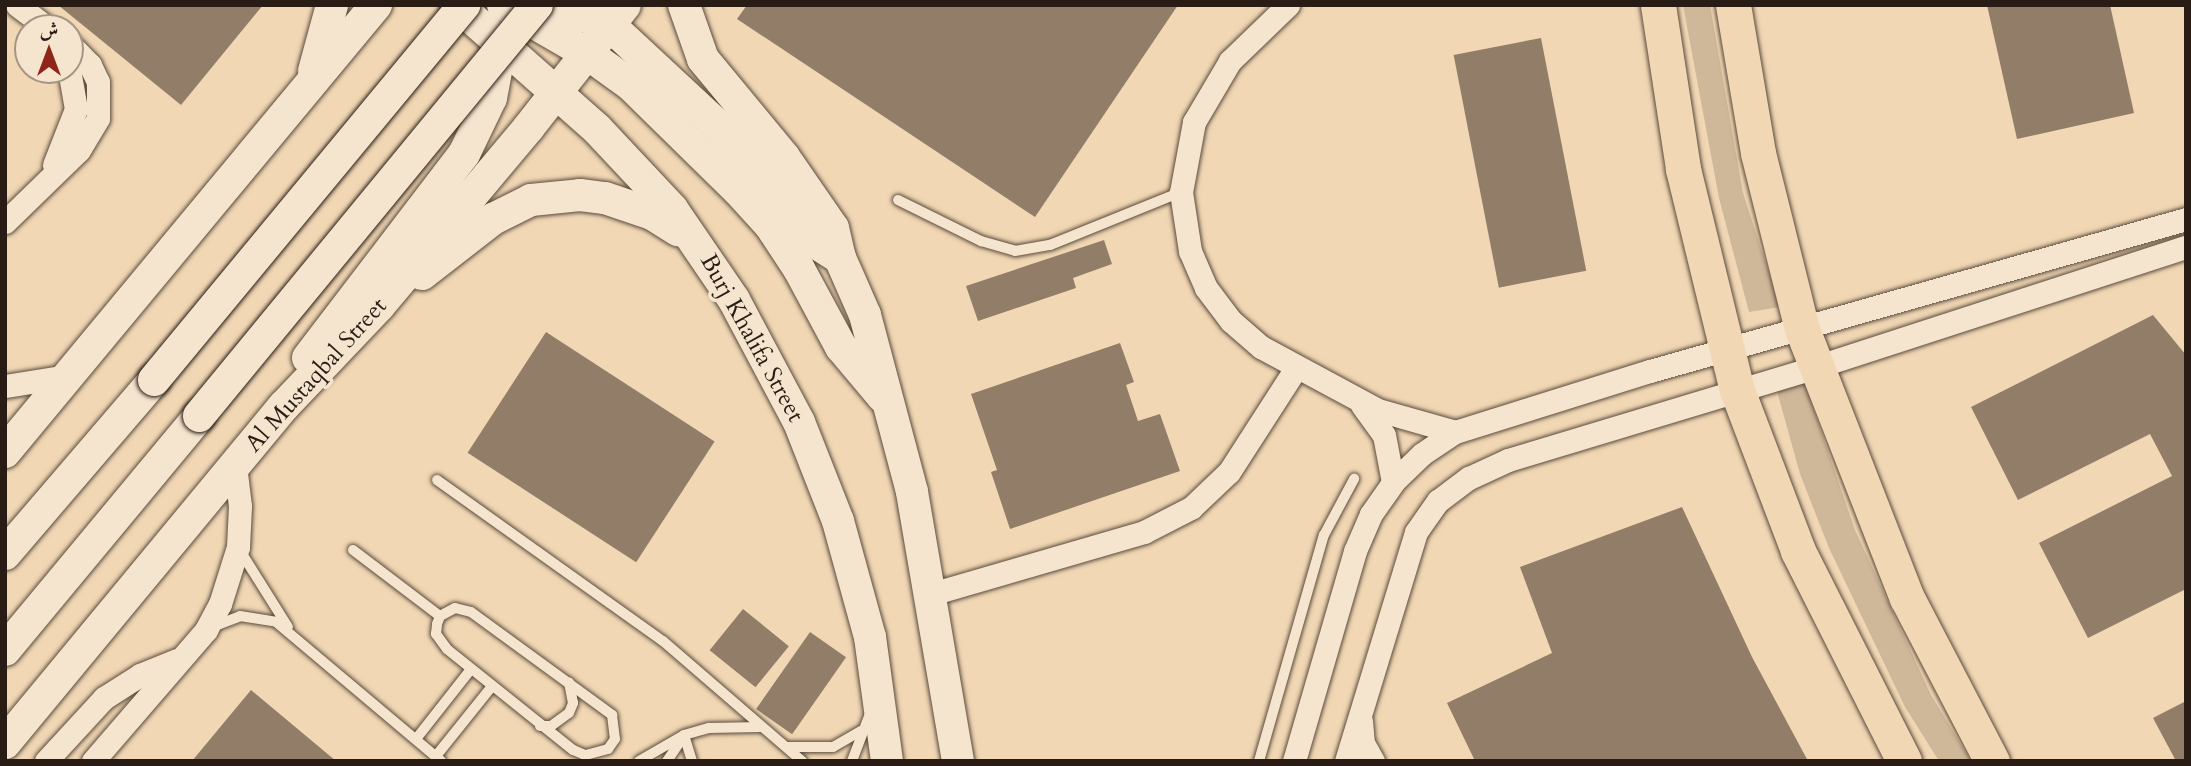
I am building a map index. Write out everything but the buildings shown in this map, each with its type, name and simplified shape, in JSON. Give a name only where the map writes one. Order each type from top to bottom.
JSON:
[{"type":"main road","points":[[1658,5],[1683,169],[1724,350],[1737,390],[1798,551],[1904,761]]},
{"type":"main road","points":[[1733,5],[1758,153],[1802,329],[1907,598],[1992,761]]},
{"type":"street","points":[[297,102],[321,55],[332,5]]},
{"type":"street","points":[[5,452],[376,5]]},
{"type":"street","name":"Burj Khalifa Street","points":[[457,5],[556,93],[673,209],[710,260],[773,370],[817,464],[856,579],[880,697],[887,761]]},
{"type":"street","points":[[5,554],[154,380],[464,5]]},
{"type":"street","points":[[284,407],[321,338],[464,154],[491,98],[502,44],[502,5],[539,10],[607,12],[742,152],[808,238],[840,258]]},
{"type":"street","points":[[684,5],[703,59],[825,214],[840,258],[865,315],[912,492],[959,757]]},
{"type":"street","points":[[1288,5],[1248,41],[1209,90],[1194,122],[1181,192],[1190,251],[1206,288],[1230,321],[1296,368],[1403,420],[1455,432]]},
{"type":"street","points":[[539,10],[588,54],[649,100],[770,225],[841,347],[887,401]]},
{"type":"street","points":[[539,10],[556,93]]},
{"type":"street","points":[[5,650],[539,10]]},
{"type":"street","name":"Al Mustaqbal Street","points":[[5,743],[234,465],[284,407],[379,306],[556,93],[588,54],[607,12]]},
{"type":"street","points":[[5,222],[79,150],[98,118],[98,82],[84,59]]},
{"type":"street","points":[[43,187],[73,125],[76,92],[73,84]]},
{"type":"street","points":[[379,306],[493,219],[531,200],[555,196],[605,198],[652,214],[694,242],[710,260]]},
{"type":"street","points":[[1294,761],[1355,551],[1371,514],[1394,482],[1422,454],[1455,432],[1492,417],[2186,219]]},
{"type":"street","points":[[1346,761],[1401,569],[1416,532],[1438,501],[1469,478],[1508,460],[1816,367],[2186,247]]},
{"type":"street","points":[[931,594],[1144,532],[1191,508],[1229,472],[1296,368]]},
{"type":"street","points":[[5,386],[68,376]]},
{"type":"street","points":[[1354,398],[1384,435],[1394,482]]},
{"type":"street","points":[[93,761],[206,630],[231,576],[238,547],[240,506],[234,465]]},
{"type":"street","points":[[46,761],[104,698],[140,675],[181,659]]},
{"type":"street","points":[[1360,716],[1363,743],[1373,761]]},
{"type":"lane","points":[[898,200],[981,242],[1015,251],[1049,245],[1181,192]]},
{"type":"lane","points":[[1259,761],[1324,535],[1354,479]]},
{"type":"lane","points":[[437,480],[663,641],[802,761]]},
{"type":"lane","points":[[238,547],[292,632]]},
{"type":"lane","points":[[353,550],[440,616]]},
{"type":"lane","points":[[455,608],[471,611],[612,715],[615,739],[608,749],[584,755],[540,726],[440,642],[436,634],[440,616],[455,608]]},
{"type":"lane","points":[[206,630],[240,616],[259,617],[292,632],[439,758],[492,687]]},
{"type":"lane","points":[[416,739],[471,669]]},
{"type":"lane","points":[[540,726],[551,726],[569,713],[573,704],[569,682]]},
{"type":"lane","points":[[852,761],[861,731],[880,697]]},
{"type":"lane","points":[[639,761],[684,735],[709,728],[760,727]]},
{"type":"lane","points":[[785,746],[833,747],[861,731]]},
{"type":"lane","points":[[667,761],[684,735]]},
{"type":"lane","points":[[684,735],[692,761]]},
{"type":"shaded area","points":[[1683,5],[1710,5],[1743,193],[1780,307],[1749,312],[1719,198]]},
{"type":"shaded area","points":[[1803,379],[1855,530],[1931,695],[1971,761],[1939,761],[1905,707],[1829,548],[1800,474],[1775,384]]}]
